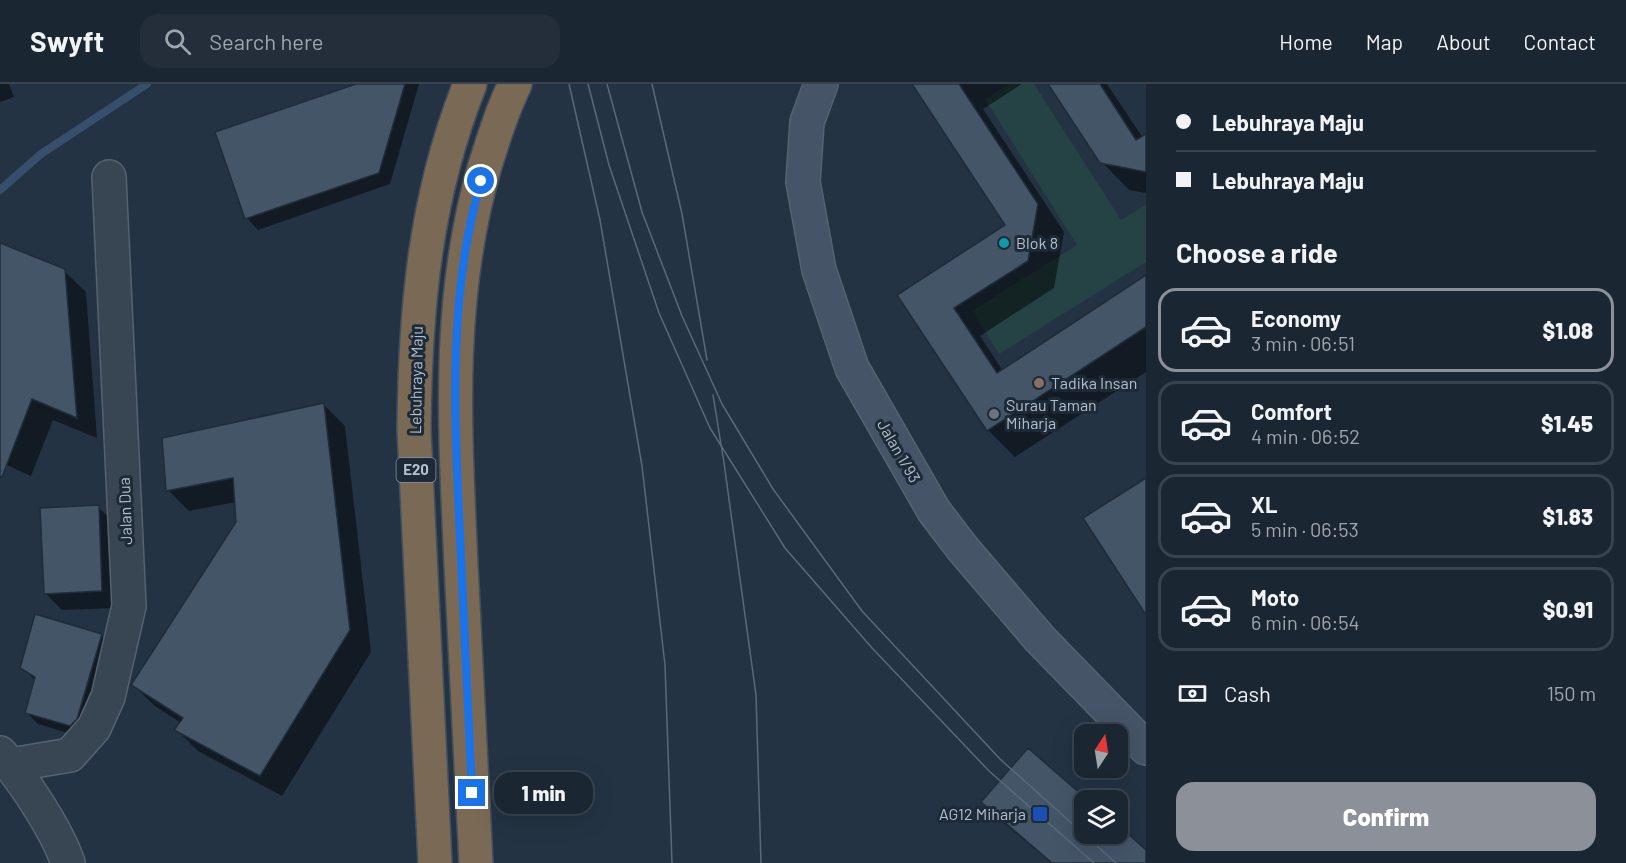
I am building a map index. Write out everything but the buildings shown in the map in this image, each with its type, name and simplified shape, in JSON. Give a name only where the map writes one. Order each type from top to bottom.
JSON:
[{"type":"highway","name":"Lebuhraya Maju","points":[[435,863],[414,430],[415,358],[420,282],[435,197],[456,120],[470,84]]},
{"type":"highway","name":"E20","points":[[476,863],[454,438],[455,361],[464,256],[476,200],[492,144],[515,84]]},
{"type":"street","name":"Jalan 1/93","points":[[821,84],[807,122],[803,182],[819,270],[852,368],[934,511],[963,549],[1040,639],[1146,748]]},
{"type":"street","name":"Jalan Dua","points":[[5,759],[70,755],[94,728],[108,697],[129,606],[109,177]]},
{"type":"street","points":[[5,759],[62,844],[68,863]]},
{"type":"green space","points":[[1009,84],[1034,84],[1121,220],[1146,205],[1146,262],[999,354],[972,311],[1077,245],[985,99]]},
{"type":"waterway","points":[[0,190],[41,154],[147,84]]},
{"type":"tram line","points":[[569,84],[600,220],[642,466],[665,665],[672,863]]},
{"type":"tram line","points":[[588,84],[609,165],[659,313],[710,428],[785,548],[872,648],[989,771],[1094,863]]},
{"type":"tram line","points":[[607,84],[642,212],[682,316],[722,404],[773,489],[862,611],[1000,759],[1116,863]]},
{"type":"tram line","points":[[652,84],[682,214],[707,360]]},
{"type":"tram line","points":[[713,395],[756,695],[761,863]]},
{"type":"place","name":"Blok 8","points":[[1004,243]]},
{"type":"place","name":"Tadika Insan","points":[[1039,383]]},
{"type":"place","name":"Surau Taman Miharja","points":[[994,414]]},
{"type":"place","name":"AG12 Miharja","points":[[1040,814]]},
{"type":"route","points":[[472,793],[454,438],[455,361],[466,245],[481,181]]}]
